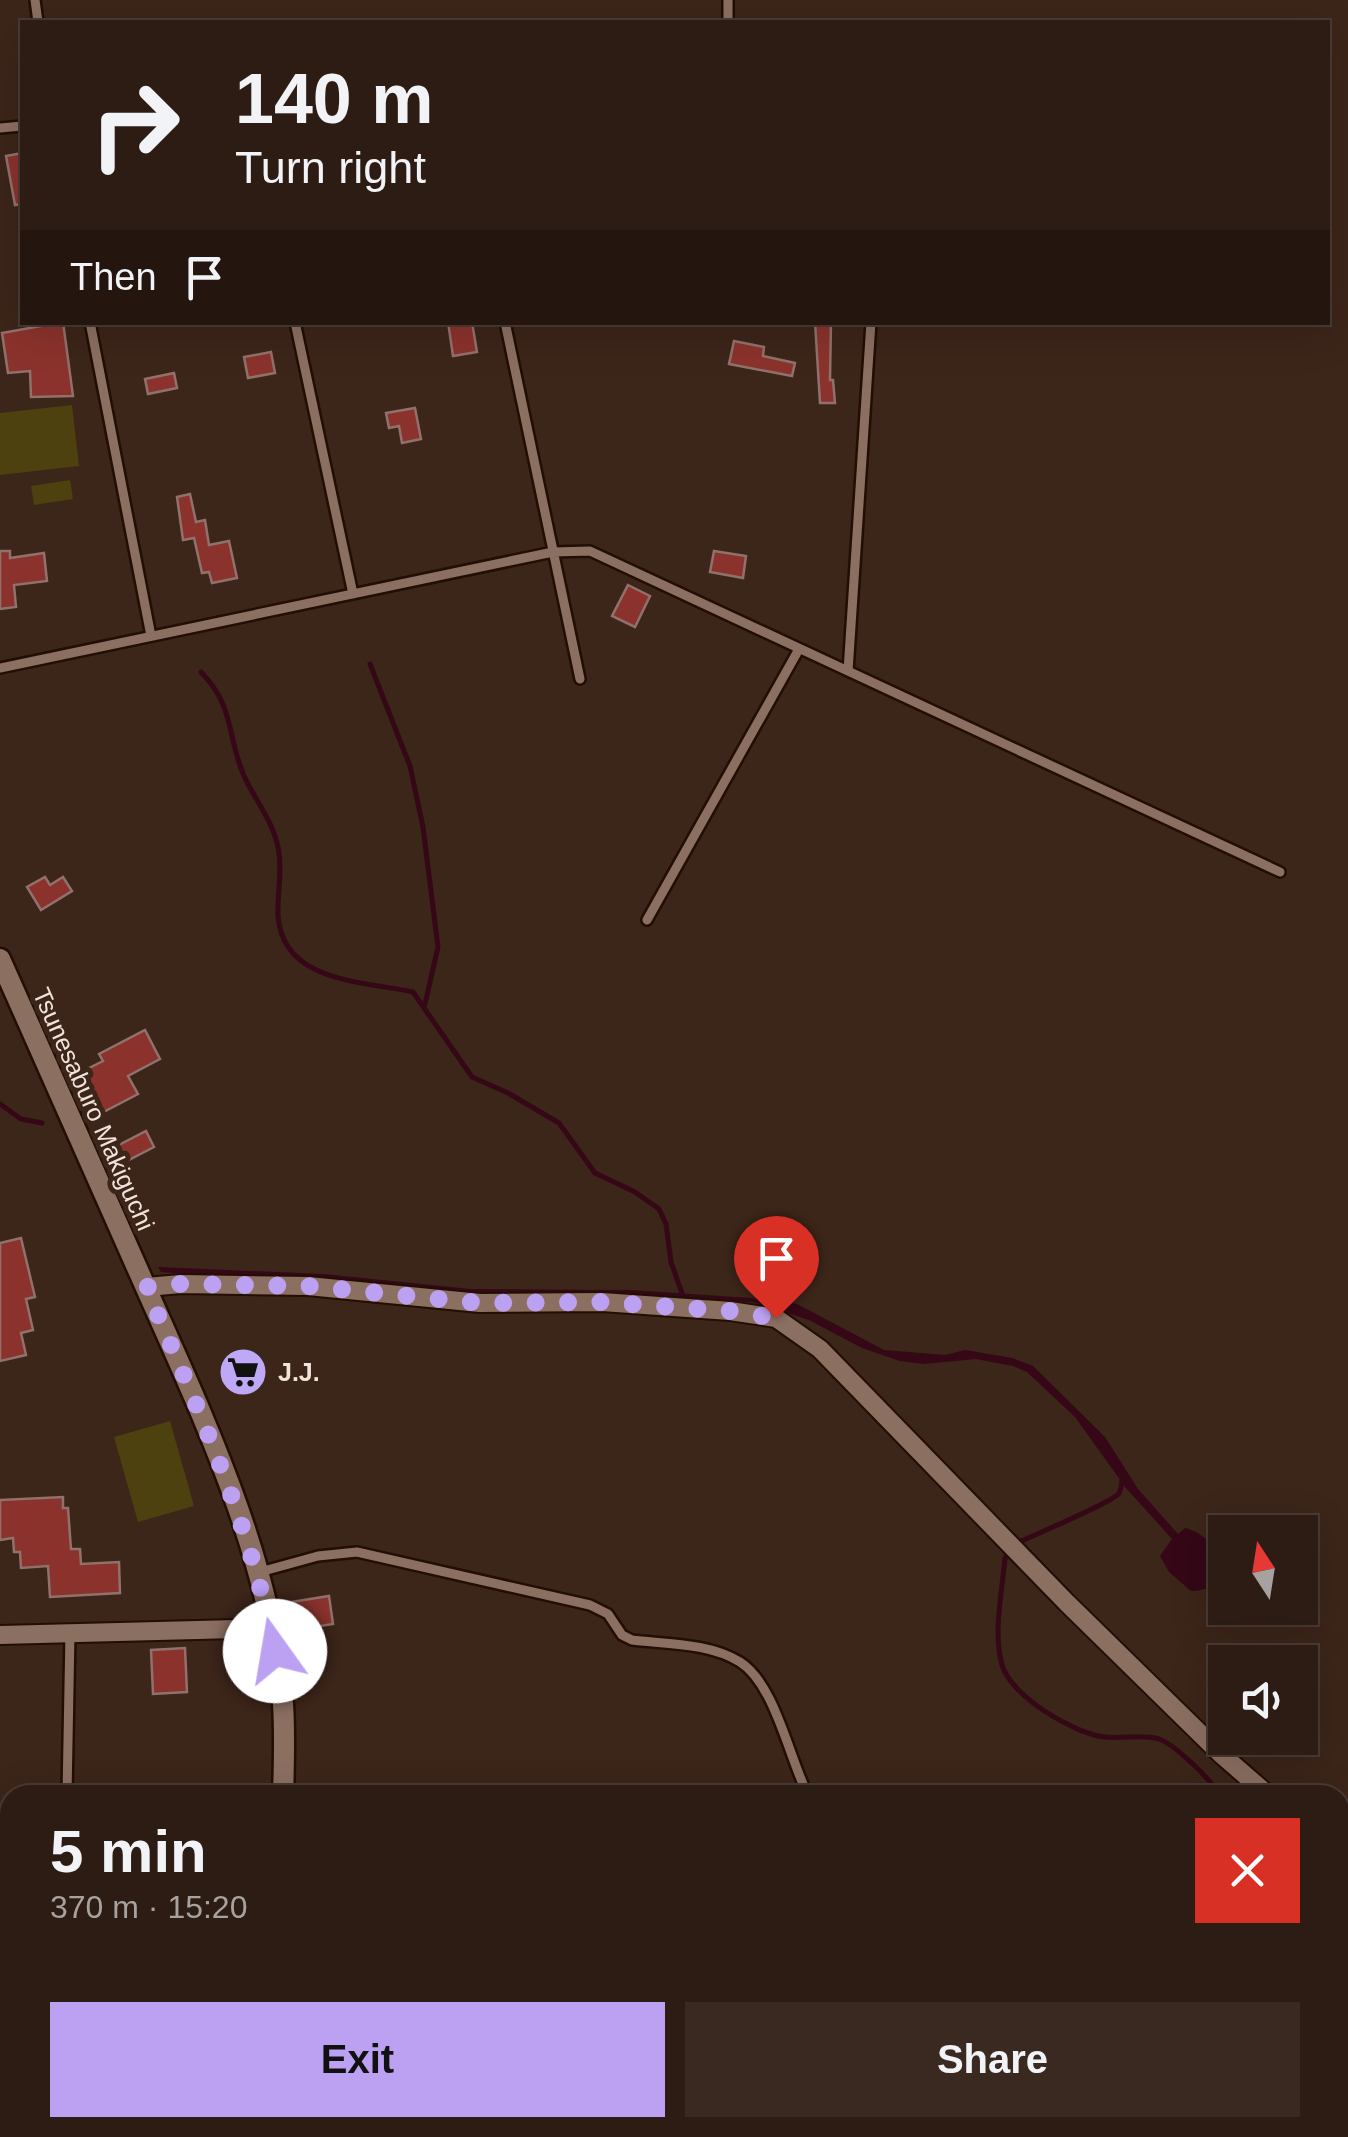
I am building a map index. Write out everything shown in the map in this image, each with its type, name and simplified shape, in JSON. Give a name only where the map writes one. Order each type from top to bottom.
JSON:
[{"type":"street","name":"Tsunesaburo Makiguchi","points":[[0,959],[216,1449],[257,1573],[270,1628],[283,1705],[283,1785]]},
{"type":"street","points":[[146,1287],[308,1286],[480,1303],[602,1302],[776,1318],[820,1348],[1067,1604],[1256,1785]]},
{"type":"street","points":[[0,1635],[270,1628]]},
{"type":"lane","points":[[91,325],[151,636]]},
{"type":"lane","points":[[296,325],[353,594]]},
{"type":"lane","points":[[505,325],[580,680]]},
{"type":"lane","points":[[848,671],[871,325]]},
{"type":"lane","points":[[0,668],[553,552],[590,551],[1280,872]]},
{"type":"lane","points":[[647,920],[799,650]]},
{"type":"lane","points":[[257,1573],[288,1562],[357,1552],[579,1602],[608,1614],[622,1635],[632,1640],[707,1649],[739,1661],[754,1674],[772,1705],[804,1785]]},
{"type":"lane","points":[[67,1785],[70,1633]]},
{"type":"shaded area","points":[[72,405],[79,466],[0,475],[0,413]]},
{"type":"shaded area","points":[[70,480],[73,499],[34,505],[31,486]]},
{"type":"shaded area","points":[[158,1267],[324,1274],[470,1289],[631,1290],[750,1298],[797,1304],[884,1350],[945,1355],[965,1350],[1012,1358],[1033,1366],[1105,1437],[1138,1489],[1178,1534],[1185,1528],[1208,1541],[1208,1587],[1191,1591],[1169,1572],[1160,1556],[1172,1539],[1126,1488],[1075,1417],[1027,1372],[1013,1366],[976,1359],[924,1364],[900,1361],[862,1348],[809,1320],[753,1302],[503,1297],[161,1272]]},
{"type":"shaded area","points":[[170,1421],[194,1506],[138,1522],[114,1437]]},
{"type":"building","points":[[20,153],[20,204],[15,205],[6,156]]},
{"type":"building","points":[[63,325],[73,396],[31,397],[30,371],[8,373],[2,333]]},
{"type":"building","points":[[448,325],[472,325],[477,352],[453,356]]},
{"type":"building","points":[[815,325],[831,325],[830,380],[835,403],[820,403]]},
{"type":"building","points":[[734,341],[764,347],[763,356],[795,363],[792,376],[729,364]]},
{"type":"building","points":[[271,352],[275,373],[248,378],[244,357]]},
{"type":"building","points":[[174,373],[177,388],[148,394],[145,379]]},
{"type":"building","points":[[415,408],[421,439],[402,443],[399,426],[389,428],[386,413]]},
{"type":"building","points":[[190,494],[196,522],[205,520],[209,545],[229,541],[237,578],[212,583],[209,572],[202,573],[194,538],[183,540],[177,497]]},
{"type":"building","points":[[0,551],[10,551],[10,558],[44,553],[47,581],[14,585],[16,607],[0,609]]},
{"type":"building","points":[[714,551],[746,556],[743,578],[710,572]]},
{"type":"building","points":[[628,585],[650,596],[635,627],[612,616]]},
{"type":"building","points":[[45,877],[50,885],[63,877],[72,891],[41,910],[27,887]]},
{"type":"building","points":[[145,1030],[160,1059],[128,1076],[138,1094],[90,1119],[69,1078],[103,1061],[99,1054]]},
{"type":"building","points":[[146,1131],[154,1147],[123,1163],[115,1147]]},
{"type":"building","points":[[21,1238],[35,1297],[26,1299],[33,1330],[21,1333],[26,1355],[0,1361],[0,1243]]},
{"type":"building","points":[[63,1497],[63,1508],[68,1508],[71,1549],[80,1549],[81,1564],[119,1562],[120,1593],[50,1597],[48,1566],[21,1568],[20,1552],[14,1552],[13,1538],[0,1540],[0,1500]]},
{"type":"building","points":[[329,1596],[333,1624],[295,1630],[291,1602]]},
{"type":"building","points":[[185,1648],[187,1692],[153,1694],[151,1650]]},
{"type":"waterway","points":[[370,664],[410,766],[423,827],[438,947],[425,1004]]},
{"type":"waterway","points":[[201,672],[219,696],[242,771],[275,836],[280,864],[278,916],[283,938],[294,955],[329,975],[413,992],[472,1077],[559,1123],[595,1173],[635,1192],[659,1209],[683,1296]]},
{"type":"waterway","points":[[0,1104],[21,1119],[42,1123]]},
{"type":"waterway","points":[[1015,1544],[1114,1497],[1120,1491],[1123,1476]]},
{"type":"waterway","points":[[1009,1553],[1005,1558],[998,1639],[1002,1665],[1018,1689],[1045,1712],[1077,1729],[1166,1742],[1212,1785]]},
{"type":"place","name":"J.J.","points":[[243,1372]]},
{"type":"route","points":[[275,1651],[257,1573],[228,1480],[146,1287],[308,1286],[480,1303],[602,1302],[776,1318]]}]
